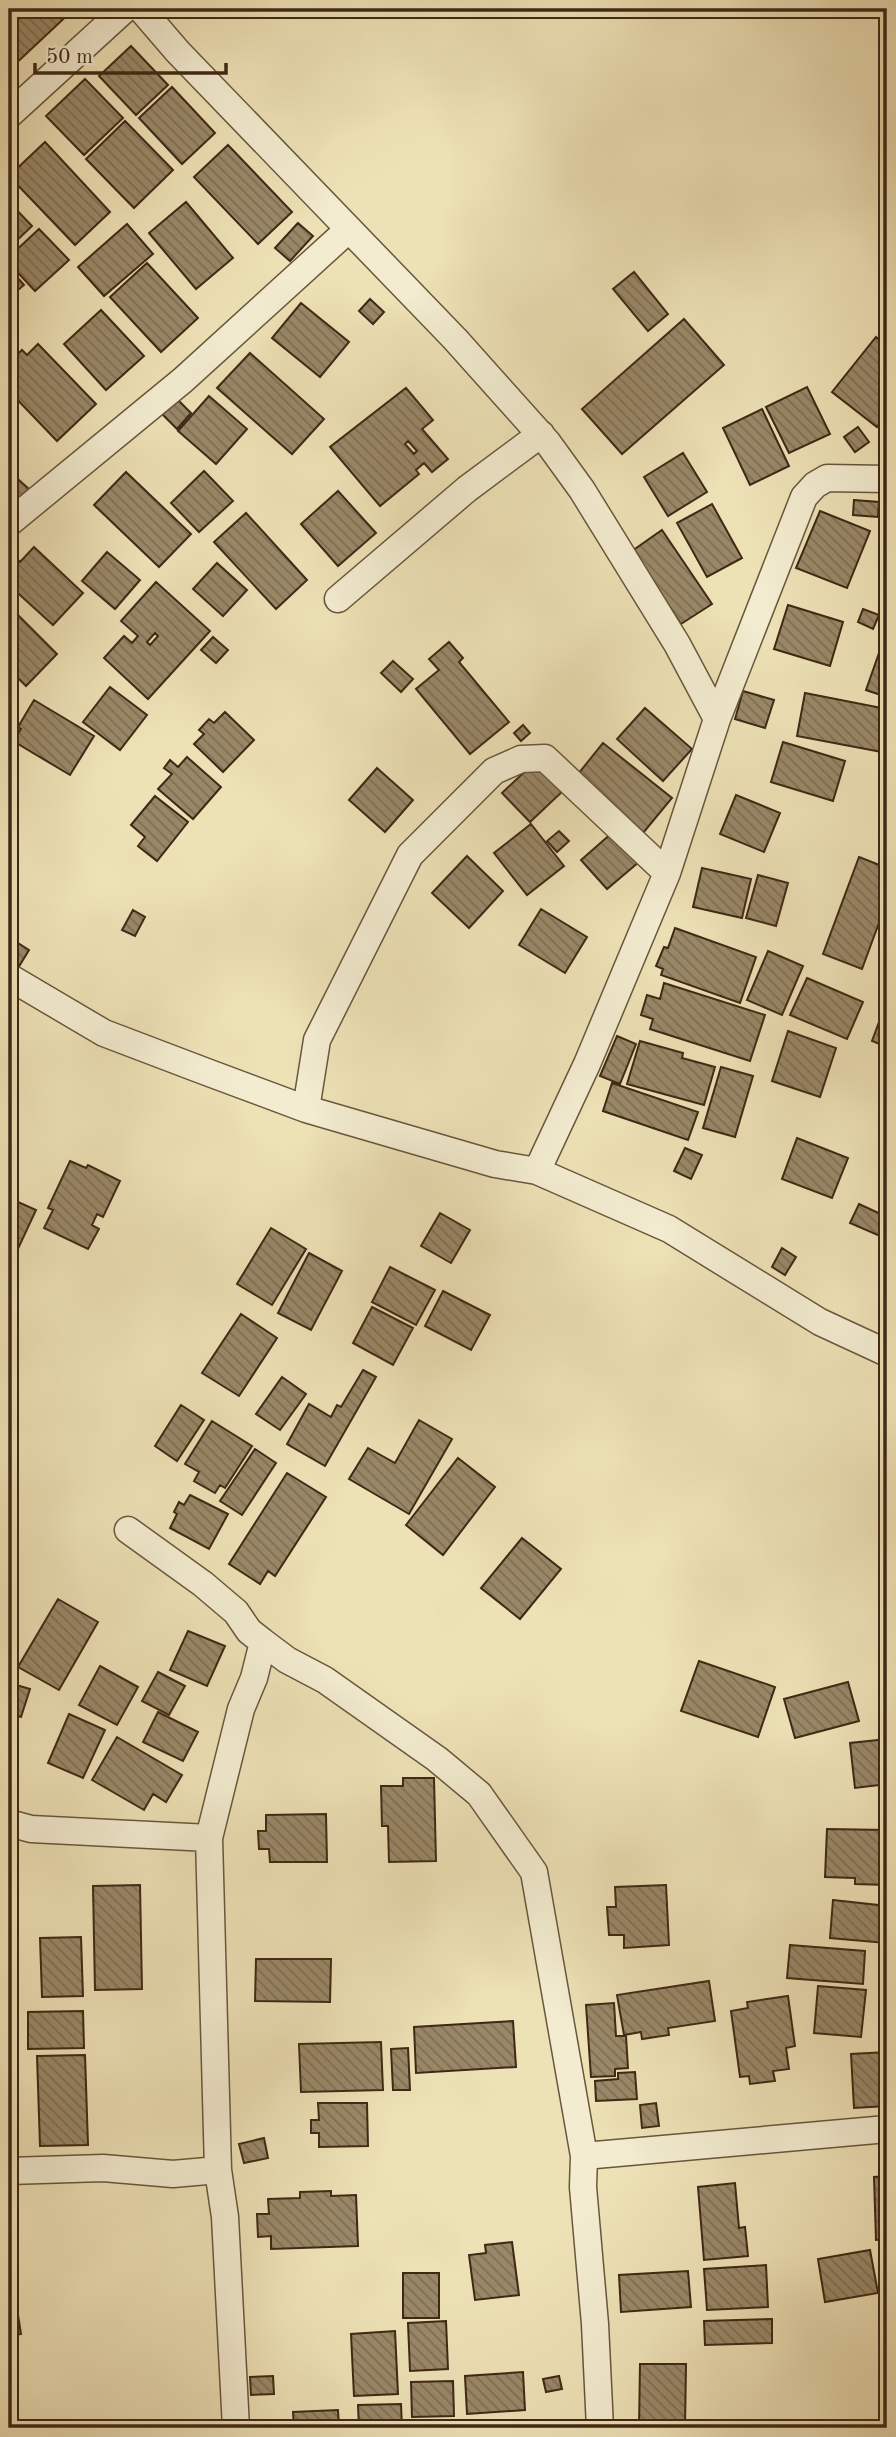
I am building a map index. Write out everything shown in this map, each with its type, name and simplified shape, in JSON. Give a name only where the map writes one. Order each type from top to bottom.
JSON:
[{"type":"street","points":[[9,115],[124,9]]},
{"type":"street","points":[[141,9],[178,52],[455,339],[541,435],[582,490],[677,644],[717,719]]},
{"type":"street","points":[[9,523],[183,380],[349,229]]},
{"type":"street","points":[[338,599],[467,489],[541,435]]},
{"type":"street","points":[[537,1171],[587,1064],[667,873],[717,719],[804,496],[827,478],[887,478]]},
{"type":"street","points":[[306,1109],[317,1040],[410,855],[494,771],[521,759],[545,758],[667,873]]},
{"type":"street","points":[[9,977],[104,1033],[306,1109],[495,1164],[537,1171],[669,1229],[820,1322],[887,1353]]},
{"type":"street","points":[[128,1530],[203,1584],[236,1612],[249,1631],[262,1642],[325,1680],[437,1759],[469,1785],[479,1794],[534,1872],[584,2156],[583,2187],[594,2311],[600,2428]]},
{"type":"street","points":[[236,2428],[225,2217],[218,2170],[209,1838],[241,1709],[254,1678],[262,1642]]},
{"type":"street","points":[[9,1823],[31,1829],[209,1838]]},
{"type":"street","points":[[584,2156],[887,2129]]},
{"type":"street","points":[[9,2171],[103,2168],[173,2174],[218,2170]]},
{"type":"building","points":[[9,9],[74,9],[9,70]]},
{"type":"building","points":[[131,46],[168,85],[136,115],[99,76]]},
{"type":"building","points":[[85,79],[123,118],[84,155],[46,116]]},
{"type":"building","points":[[172,87],[215,133],[182,164],[139,118]]},
{"type":"building","points":[[125,121],[173,170],[134,208],[86,159]]},
{"type":"building","points":[[45,142],[110,212],[75,245],[9,176]]},
{"type":"building","points":[[228,145],[292,212],[258,244],[194,177]]},
{"type":"building","points":[[9,202],[32,226],[9,248]]},
{"type":"building","points":[[186,202],[233,258],[196,289],[149,233]]},
{"type":"building","points":[[298,223],[313,236],[290,261],[275,248]]},
{"type":"building","points":[[127,224],[153,254],[104,296],[78,267]]},
{"type":"building","points":[[39,229],[69,260],[35,291],[9,263],[9,257]]},
{"type":"building","points":[[147,263],[198,318],[161,352],[110,297]]},
{"type":"building","points":[[9,268],[24,285],[11,296],[9,294]]},
{"type":"building","points":[[634,272],[668,314],[648,331],[613,289]]},
{"type":"building","points":[[9,298],[17,307],[9,314]]},
{"type":"building","points":[[370,299],[384,312],[373,324],[359,311]]},
{"type":"building","points":[[301,303],[349,342],[320,377],[272,338]]},
{"type":"building","points":[[101,310],[144,356],[106,390],[64,344]]},
{"type":"building","points":[[684,319],[724,365],[622,454],[582,409]]},
{"type":"building","points":[[876,337],[887,346],[887,393],[879,402],[887,409],[887,415],[877,427],[832,392]]},
{"type":"building","points":[[38,344],[96,404],[57,441],[9,391],[9,362],[22,350],[27,355]]},
{"type":"building","points":[[250,353],[324,419],[292,454],[217,388]]},
{"type":"building","points":[[807,387],[830,434],[789,453],[766,407]]},
{"type":"building","points":[[406,388],[433,420],[422,429],[448,459],[432,472],[424,463],[416,470],[419,474],[380,506],[330,447]],"holes":[[[408,441],[417,451],[414,454],[405,444]]]},
{"type":"building","points":[[209,396],[247,429],[216,464],[178,431]]},
{"type":"building","points":[[177,399],[191,413],[177,429],[162,414]]},
{"type":"building","points":[[762,409],[789,466],[750,485],[723,428]]},
{"type":"building","points":[[858,427],[869,442],[855,452],[844,437]]},
{"type":"building","points":[[683,453],[707,492],[668,516],[644,477]]},
{"type":"building","points":[[9,471],[29,489],[9,510]]},
{"type":"building","points":[[204,471],[233,501],[199,532],[171,503]]},
{"type":"building","points":[[126,472],[191,534],[159,567],[94,505]]},
{"type":"building","points":[[338,491],[376,533],[338,566],[301,524]]},
{"type":"building","points":[[854,500],[879,502],[878,517],[853,515]]},
{"type":"building","points":[[884,502],[887,502],[887,517],[883,516]]},
{"type":"building","points":[[712,504],[742,558],[707,577],[677,523]]},
{"type":"building","points":[[820,511],[870,531],[847,588],[796,568]]},
{"type":"building","points":[[246,513],[307,580],[276,609],[214,542]]},
{"type":"building","points":[[662,530],[712,604],[681,624],[632,551]]},
{"type":"building","points":[[34,547],[83,593],[53,625],[9,585],[9,565],[16,558],[20,562]]},
{"type":"building","points":[[107,552],[140,580],[115,609],[82,581]]},
{"type":"building","points":[[887,558],[887,577],[881,575]]},
{"type":"building","points":[[217,563],[247,590],[223,616],[193,589]]},
{"type":"building","points":[[156,582],[210,631],[148,699],[104,658],[124,636],[132,643],[138,636],[121,621]],"holes":[[[155,633],[158,636],[150,645],[147,642]]]},
{"type":"building","points":[[788,605],[843,622],[830,666],[774,649]]},
{"type":"building","points":[[9,606],[57,654],[26,686],[9,669]]},
{"type":"building","points":[[863,609],[879,615],[873,629],[858,622]]},
{"type":"building","points":[[213,637],[228,650],[216,663],[201,650]]},
{"type":"building","points":[[449,642],[463,658],[459,662],[509,722],[470,754],[416,689],[439,670],[429,659]]},
{"type":"building","points":[[879,653],[887,656],[887,697],[866,690]]},
{"type":"building","points":[[393,661],[413,679],[401,692],[381,673]]},
{"type":"building","points":[[110,687],[147,715],[120,750],[83,722]]},
{"type":"building","points":[[743,691],[774,700],[765,728],[735,719]]},
{"type":"building","points":[[805,693],[887,709],[887,753],[797,736]]},
{"type":"building","points":[[34,700],[94,736],[70,775],[13,741]]},
{"type":"building","points":[[645,708],[692,749],[663,781],[617,739]]},
{"type":"building","points":[[225,712],[254,740],[223,772],[194,744],[204,734],[199,730],[209,719],[214,723]]},
{"type":"building","points":[[523,725],[530,733],[521,741],[514,733]]},
{"type":"building","points":[[783,742],[845,761],[833,801],[771,782]]},
{"type":"building","points":[[603,743],[672,798],[643,833],[574,779]]},
{"type":"building","points":[[187,757],[221,787],[193,819],[158,789],[172,774],[164,768],[170,760],[178,767]]},
{"type":"building","points":[[537,760],[565,789],[530,822],[502,793]]},
{"type":"building","points":[[377,768],[413,800],[385,832],[349,800]]},
{"type":"building","points":[[736,795],[780,813],[764,852],[720,834]]},
{"type":"building","points":[[155,796],[188,822],[157,861],[138,846],[145,837],[131,825]]},
{"type":"building","points":[[531,824],[564,866],[527,895],[494,853]]},
{"type":"building","points":[[559,831],[569,841],[557,852],[547,841]]},
{"type":"building","points":[[613,832],[639,862],[607,889],[581,860]]},
{"type":"building","points":[[467,856],[503,891],[469,928],[432,893]]},
{"type":"building","points":[[859,857],[887,868],[887,901],[862,969],[823,954]]},
{"type":"building","points":[[702,868],[751,879],[742,918],[693,907]]},
{"type":"building","points":[[758,875],[788,883],[776,926],[746,918]]},
{"type":"building","points":[[541,909],[587,937],[565,973],[519,945]]},
{"type":"building","points":[[133,910],[145,917],[135,936],[122,930]]},
{"type":"building","points":[[675,928],[756,957],[740,1003],[661,975],[663,969],[656,966],[664,947],[668,948]]},
{"type":"building","points":[[18,943],[29,950],[18,968],[9,962],[9,957]]},
{"type":"building","points":[[768,951],[803,966],[782,1015],[747,1000]]},
{"type":"building","points":[[807,978],[863,1002],[847,1039],[790,1015]]},
{"type":"building","points":[[664,983],[765,1015],[750,1061],[650,1029],[653,1019],[641,1015],[647,995],[660,999]]},
{"type":"building","points":[[887,1003],[887,1047],[872,1041]]},
{"type":"building","points":[[788,1031],[836,1048],[820,1097],[772,1081]]},
{"type":"building","points":[[617,1036],[636,1044],[620,1084],[600,1076]]},
{"type":"building","points":[[640,1041],[683,1053],[682,1058],[715,1067],[704,1105],[627,1084]]},
{"type":"building","points":[[721,1067],[753,1076],[735,1137],[703,1128]]},
{"type":"building","points":[[612,1083],[698,1112],[688,1140],[603,1111]]},
{"type":"building","points":[[797,1138],[848,1158],[832,1198],[782,1179]]},
{"type":"building","points":[[685,1148],[702,1155],[691,1179],[674,1171]]},
{"type":"building","points":[[70,1161],[86,1168],[88,1165],[120,1181],[103,1217],[97,1214],[92,1225],[99,1229],[88,1249],[44,1228],[53,1210],[48,1208]]},
{"type":"building","points":[[9,1198],[36,1210],[17,1251],[9,1247]]},
{"type":"building","points":[[859,1204],[887,1217],[887,1239],[850,1223]]},
{"type":"building","points":[[440,1213],[470,1230],[451,1263],[421,1246]]},
{"type":"building","points":[[271,1228],[306,1249],[272,1305],[237,1284]]},
{"type":"building","points":[[782,1248],[796,1257],[785,1275],[772,1267]]},
{"type":"building","points":[[309,1253],[342,1271],[311,1330],[278,1313]]},
{"type":"building","points":[[390,1267],[435,1290],[416,1325],[372,1302]]},
{"type":"building","points":[[443,1291],[490,1315],[471,1350],[425,1326]]},
{"type":"building","points":[[372,1307],[413,1328],[393,1365],[353,1343]]},
{"type":"building","points":[[241,1314],[277,1338],[239,1396],[202,1373]]},
{"type":"building","points":[[363,1370],[376,1377],[325,1466],[287,1444],[309,1404],[331,1417],[337,1405],[341,1407]]},
{"type":"building","points":[[282,1377],[306,1394],[280,1430],[256,1414]]},
{"type":"building","points":[[181,1405],[204,1420],[177,1461],[155,1446]]},
{"type":"building","points":[[419,1420],[452,1439],[409,1514],[349,1479],[368,1448],[395,1463]]},
{"type":"building","points":[[212,1421],[252,1446],[225,1488],[220,1485],[215,1493],[194,1481],[199,1472],[185,1464]]},
{"type":"building","points":[[255,1449],[276,1463],[242,1515],[220,1501]]},
{"type":"building","points":[[458,1458],[495,1487],[443,1555],[406,1525]]},
{"type":"building","points":[[287,1473],[326,1497],[275,1576],[268,1571],[260,1584],[229,1564]]},
{"type":"building","points":[[190,1495],[228,1514],[209,1549],[170,1528],[179,1502],[184,1505]]},
{"type":"building","points":[[522,1538],[561,1569],[520,1619],[481,1588]]},
{"type":"building","points":[[58,1599],[98,1622],[59,1690],[18,1667]]},
{"type":"building","points":[[188,1631],[225,1646],[207,1686],[170,1670]]},
{"type":"building","points":[[699,1661],[775,1687],[758,1737],[681,1711]]},
{"type":"building","points":[[100,1666],[138,1687],[117,1725],[79,1705]]},
{"type":"building","points":[[158,1672],[185,1686],[169,1715],[142,1701]]},
{"type":"building","points":[[848,1682],[859,1721],[795,1738],[784,1699]]},
{"type":"building","points":[[9,1683],[30,1689],[21,1717],[9,1713]]},
{"type":"building","points":[[158,1712],[198,1732],[183,1761],[143,1742]]},
{"type":"building","points":[[69,1714],[105,1730],[83,1778],[48,1763]]},
{"type":"building","points":[[9,1718],[14,1718],[9,1765]]},
{"type":"building","points":[[117,1737],[182,1775],[166,1802],[153,1794],[144,1810],[92,1780]]},
{"type":"building","points":[[887,1739],[887,1784],[855,1788],[850,1743]]},
{"type":"building","points":[[403,1778],[434,1778],[436,1861],[389,1862],[388,1826],[382,1826],[381,1786],[403,1786]]},
{"type":"building","points":[[326,1814],[327,1862],[270,1862],[269,1849],[259,1849],[258,1831],[266,1831],[266,1815]]},
{"type":"building","points":[[827,1829],[887,1830],[887,1885],[855,1884],[855,1878],[825,1877]]},
{"type":"building","points":[[9,1846],[12,1846],[12,1878],[9,1878]]},
{"type":"building","points":[[140,1885],[142,1989],[95,1990],[93,1886]]},
{"type":"building","points":[[666,1885],[669,1945],[624,1948],[624,1935],[609,1935],[607,1907],[616,1907],[615,1887]]},
{"type":"building","points":[[833,1900],[887,1906],[886,1943],[830,1938]]},
{"type":"building","points":[[81,1937],[83,1996],[42,1997],[40,1938]]},
{"type":"building","points":[[790,1945],[865,1951],[863,1984],[787,1978]]},
{"type":"building","points":[[256,1959],[331,1959],[330,2002],[255,2001]]},
{"type":"building","points":[[709,1981],[715,2021],[668,2028],[669,2035],[642,2039],[641,2032],[624,2035],[617,1995]]},
{"type":"building","points":[[818,1986],[866,1990],[861,2037],[814,2033]]},
{"type":"building","points":[[788,1996],[795,2046],[786,2048],[789,2069],[773,2071],[775,2081],[750,2084],[749,2076],[740,2077],[731,2011],[748,2008],[747,2002]]},
{"type":"building","points":[[614,2003],[616,2036],[626,2036],[628,2068],[615,2069],[615,2076],[591,2077],[586,2005]]},
{"type":"building","points":[[14,2011],[15,2063],[9,2063],[9,2012]]},
{"type":"building","points":[[83,2011],[84,2048],[28,2049],[28,2012]]},
{"type":"building","points":[[513,2021],[516,2067],[416,2073],[414,2027]]},
{"type":"building","points":[[381,2042],[383,2090],[301,2092],[299,2044]]},
{"type":"building","points":[[408,2048],[410,2090],[393,2090],[391,2049]]},
{"type":"building","points":[[887,2052],[887,2106],[854,2108],[851,2054]]},
{"type":"building","points":[[85,2055],[88,2145],[40,2146],[37,2056]]},
{"type":"building","points":[[635,2072],[637,2099],[596,2101],[595,2081],[618,2079],[618,2073]]},
{"type":"building","points":[[318,2103],[367,2103],[368,2146],[319,2147],[319,2133],[311,2133],[311,2120],[319,2120]]},
{"type":"building","points":[[656,2103],[659,2126],[642,2128],[640,2105]]},
{"type":"building","points":[[264,2138],[268,2158],[244,2163],[239,2144]]},
{"type":"building","points":[[887,2176],[887,2239],[876,2240],[874,2177]]},
{"type":"building","points":[[735,2183],[739,2228],[745,2227],[748,2256],[704,2260],[698,2187]]},
{"type":"building","points":[[331,2191],[331,2196],[356,2195],[358,2246],[271,2249],[271,2236],[258,2237],[257,2214],[269,2214],[268,2199],[300,2198],[300,2192]]},
{"type":"building","points":[[512,2242],[519,2295],[475,2300],[469,2255],[486,2253],[485,2245]]},
{"type":"building","points":[[870,2250],[878,2293],[825,2302],[818,2259]]},
{"type":"building","points":[[766,2265],[768,2307],[707,2310],[704,2269]]},
{"type":"building","points":[[688,2271],[691,2307],[621,2312],[619,2275]]},
{"type":"building","points":[[403,2273],[439,2273],[439,2318],[403,2318]]},
{"type":"building","points":[[9,2277],[12,2277],[21,2334],[9,2336]]},
{"type":"building","points":[[772,2319],[772,2343],[705,2345],[704,2321]]},
{"type":"building","points":[[446,2321],[448,2369],[410,2371],[408,2323]]},
{"type":"building","points":[[395,2331],[398,2394],[354,2396],[351,2334]]},
{"type":"building","points":[[640,2364],[686,2364],[685,2428],[639,2428]]},
{"type":"building","points":[[523,2372],[525,2410],[467,2414],[465,2376]]},
{"type":"building","points":[[273,2376],[274,2394],[251,2395],[250,2377]]},
{"type":"building","points":[[559,2376],[562,2389],[546,2392],[543,2379]]},
{"type":"building","points":[[453,2381],[454,2416],[412,2417],[411,2382]]},
{"type":"building","points":[[9,2384],[14,2385],[13,2428],[9,2428]]},
{"type":"building","points":[[401,2404],[402,2428],[359,2428],[358,2405]]},
{"type":"building","points":[[338,2410],[339,2428],[294,2428],[293,2412]]},
{"type":"building","points":[[442,2424],[442,2428],[411,2428],[411,2426]]}]
